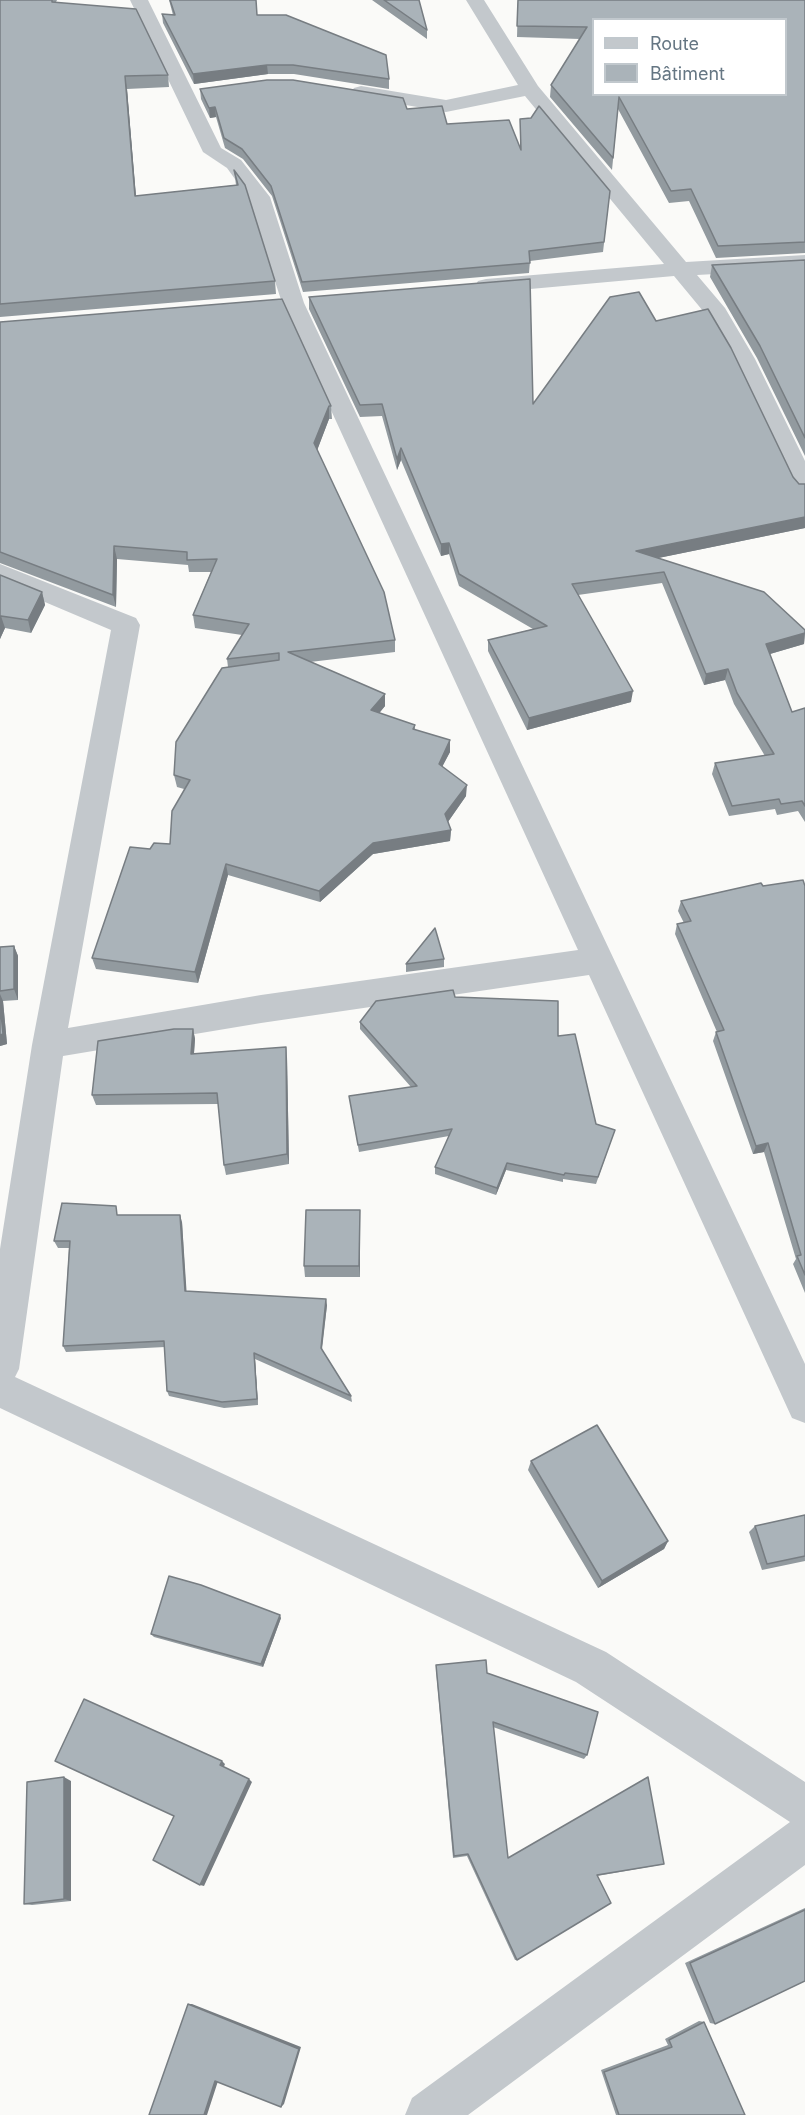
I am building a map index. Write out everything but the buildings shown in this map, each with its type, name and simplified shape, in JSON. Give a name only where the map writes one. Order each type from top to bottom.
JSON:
[{"type":"street","points":[[139,0],[198,91],[204,136],[213,152],[234,164],[259,197],[293,303],[805,1405]]},
{"type":"street","points":[[475,0],[530,89],[713,308],[743,359],[805,487]]},
{"type":"street","points":[[344,89],[446,106],[530,89]]},
{"type":"street","points":[[469,288],[680,269],[805,262]]},
{"type":"street","points":[[0,573],[126,625],[48,1045],[0,1369]]},
{"type":"street","points":[[48,1045],[261,1009],[599,960]]},
{"type":"street","points":[[0,1389],[591,1667],[805,1807]]},
{"type":"street","points":[[429,2115],[805,1838]]}]
